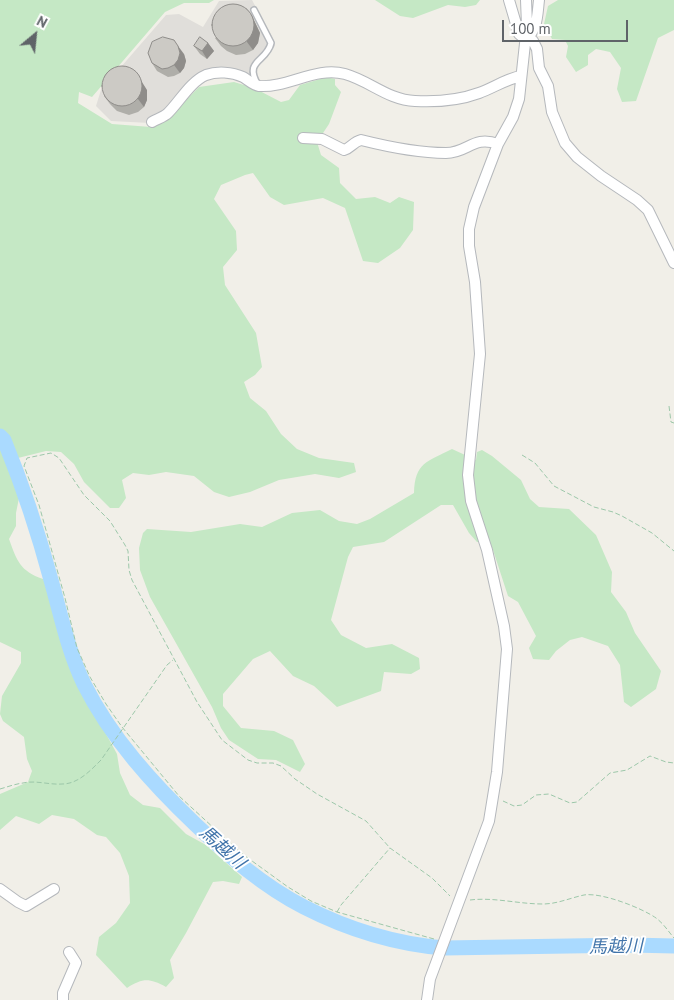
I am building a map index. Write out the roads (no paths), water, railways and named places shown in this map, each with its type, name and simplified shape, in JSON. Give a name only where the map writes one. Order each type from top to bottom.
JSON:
[{"type":"street","points":[[509,0],[519,34],[533,40],[537,49],[539,68],[548,86],[552,112],[565,144],[595,171],[637,200],[648,210],[674,263]]},
{"type":"street","points":[[427,1000],[430,979],[489,821],[493,797],[507,649],[504,626],[487,550],[471,501],[468,475],[480,354],[469,229],[474,207],[498,144],[513,117],[519,99],[527,38],[526,0]]},
{"type":"street","points":[[527,38],[536,26],[539,0]]},
{"type":"street","points":[[152,122],[167,114],[192,86],[204,76],[229,73],[243,77],[259,86],[322,73],[334,73],[354,77],[407,101],[418,101],[465,97],[480,93],[521,76]]},
{"type":"street","points":[[303,138],[322,139],[344,150],[356,141],[361,140],[408,151],[446,153],[483,140],[498,144]]},
{"type":"street","points":[[0,889],[26,906],[54,889]]},
{"type":"street","points":[[63,1000],[63,993],[76,963],[70,952]]},
{"type":"lane","points":[[254,10],[271,43],[253,69],[259,86]]},
{"type":"waterway","name":"馬越川","points":[[0,436],[4,440],[30,509],[74,659],[84,684],[95,704],[120,742],[149,777],[196,825],[247,870],[274,890],[320,915],[355,929],[408,943],[444,948],[674,946]]}]
